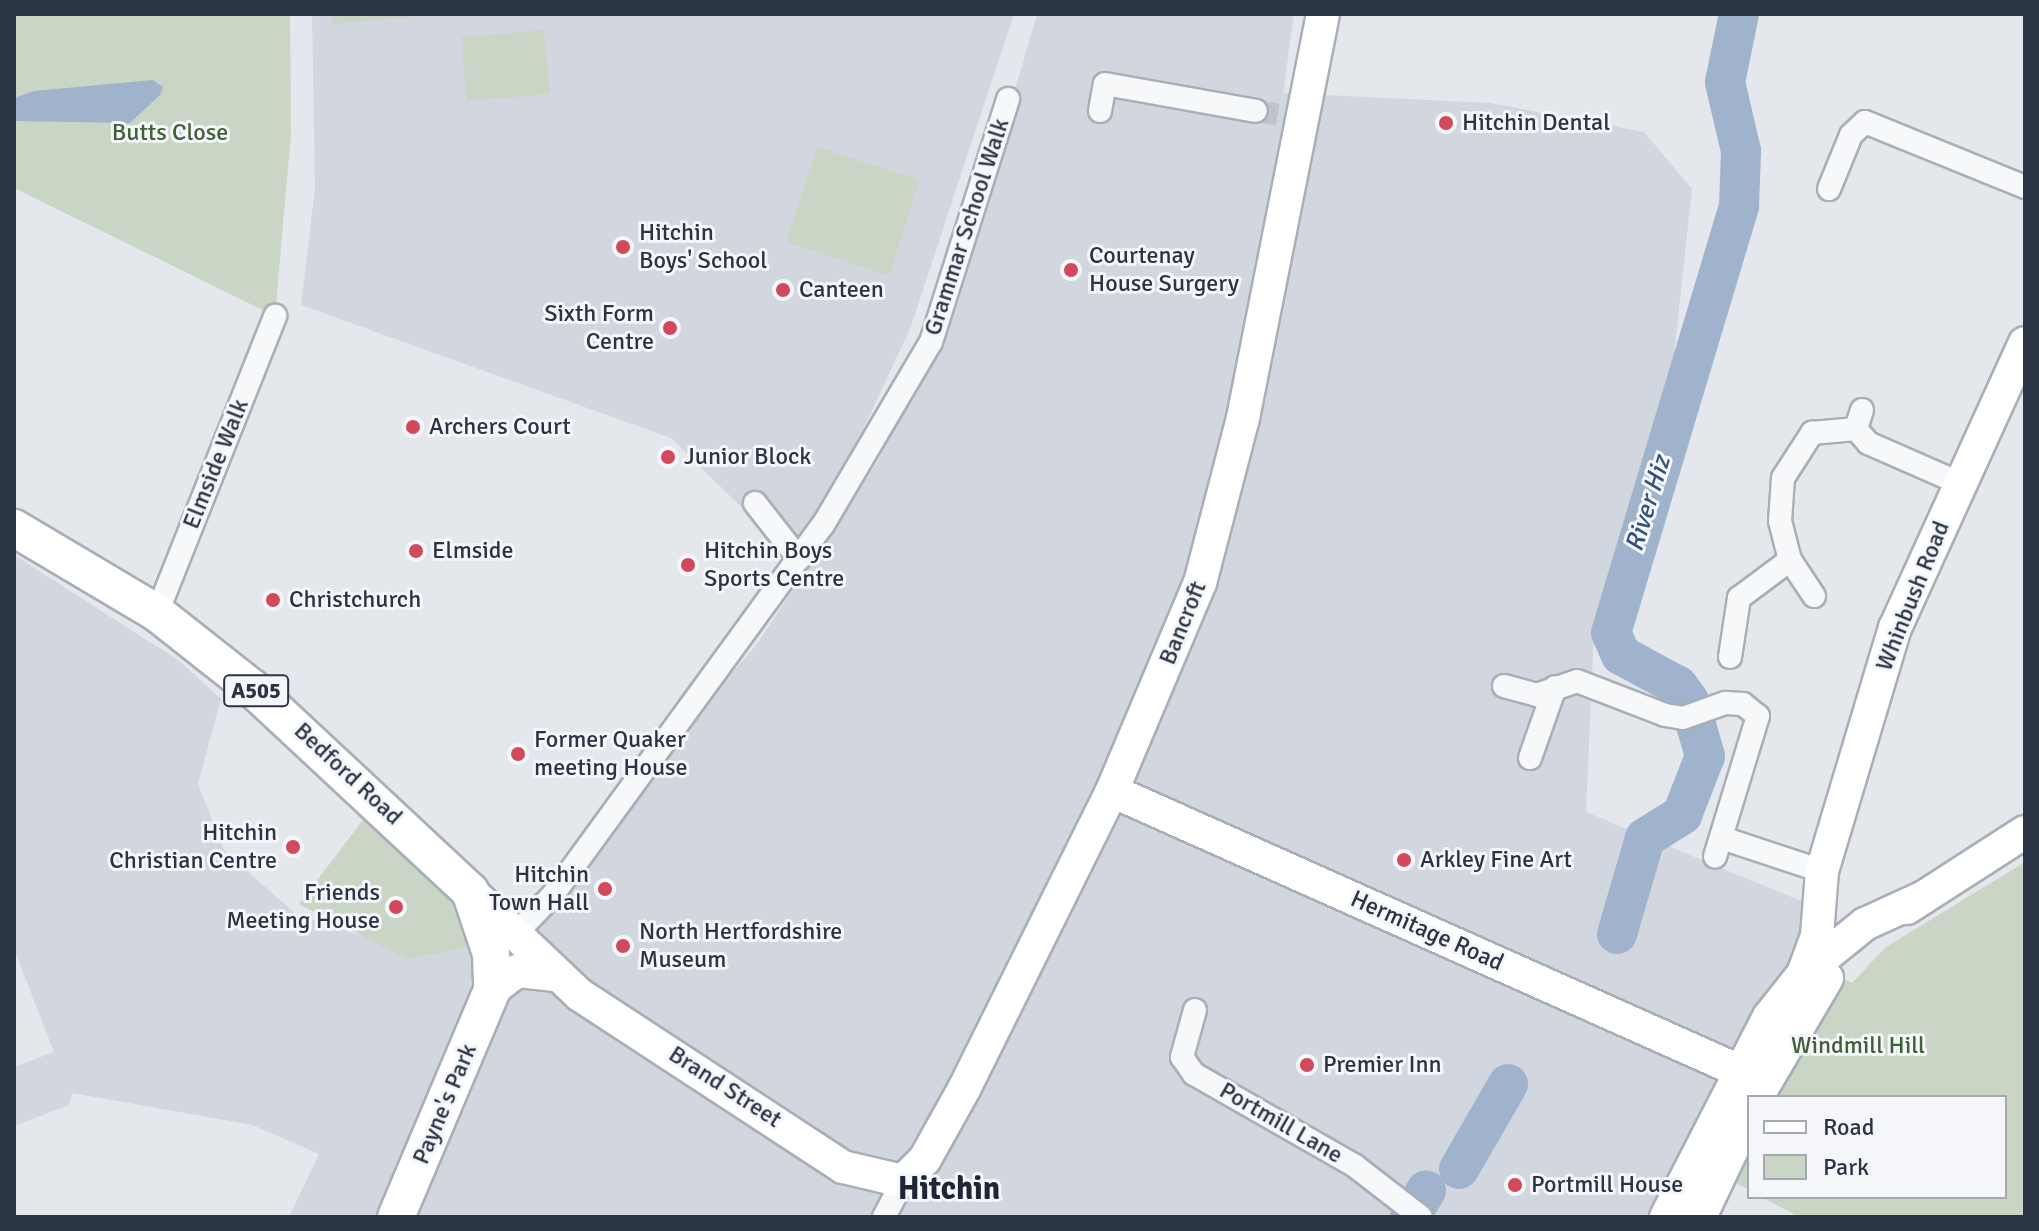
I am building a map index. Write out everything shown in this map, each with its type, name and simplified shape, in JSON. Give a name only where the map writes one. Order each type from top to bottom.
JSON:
[{"type":"main road","name":"Bedford Road","points":[[14,528],[157,613],[279,710],[470,891],[491,954],[504,981]]},
{"type":"main road","name":"Payne's Park","points":[[396,1217],[504,981]]},
{"type":"street","name":"Bancroft","points":[[903,1181],[925,1159],[965,1087],[1112,791],[1220,521],[1293,117],[1323,14]]},
{"type":"street","points":[[1100,111],[1105,84],[1256,111]]},
{"type":"street","name":"Grammar School Walk","points":[[517,932],[552,896],[799,559],[931,342],[1008,99]]},
{"type":"street","points":[[1829,189],[1851,135],[1865,122],[2025,187]]},
{"type":"street","name":"Elmside Walk","points":[[157,613],[275,316]]},
{"type":"street","name":"Whinbush Road","points":[[1803,974],[1821,906],[1822,871],[1895,628],[2025,343]]},
{"type":"street","points":[[1814,596],[1790,560],[1780,521],[1783,478],[1797,447],[1830,428],[1859,420],[1868,443],[1959,483]]},
{"type":"street","points":[[755,503],[799,559]]},
{"type":"street","points":[[1730,657],[1739,598],[1790,560]]},
{"type":"street","points":[[1504,686],[1537,695],[1577,681],[1692,715],[1743,704],[1758,716],[1719,848],[1822,871]]},
{"type":"street","points":[[1530,758],[1555,687]]},
{"type":"street","name":"Hermitage Road","points":[[1112,791],[1754,1083]]},
{"type":"street","points":[[1666,1217],[1814,992],[1871,931],[2025,832]]},
{"type":"street","name":"Brand Street","points":[[470,891],[517,932],[554,975],[843,1167],[903,1181]]},
{"type":"street","points":[[1754,1083],[1803,974],[1865,924],[1922,898]]},
{"type":"street","points":[[1821,906],[1841,924],[1865,924]]},
{"type":"street","points":[[504,981],[524,950],[517,932]]},
{"type":"street","name":"Brand Street","points":[[504,981],[554,975]]},
{"type":"street","name":"Portmill Lane","points":[[1195,1010],[1182,1057],[1194,1074],[1292,1127],[1421,1217]]},
{"type":"street","points":[[1700,1217],[1747,1118]]},
{"type":"street","points":[[884,1217],[903,1181]]},
{"type":"shaded area","name":"Hitchin Boys' School","points":[[312,14],[1014,14],[910,329],[822,517],[785,550],[671,438],[301,305],[315,188]]},
{"type":"shaded area","points":[[1037,14],[1294,14],[1283,93],[1490,103],[1644,132],[1692,189],[1667,419],[1594,631],[1586,812],[1806,903],[1836,975],[1750,1095],[1747,1095],[1716,1217],[289,1217],[319,1154],[253,1125],[72,1093],[69,1105],[14,1126],[14,1067],[54,1052],[14,949],[14,555],[178,660],[221,699],[198,784],[225,852],[296,914],[406,951],[548,914],[635,786],[757,644],[877,463],[957,291]]},
{"type":"green space","name":"Butts Close","points":[[14,14],[290,14],[291,134],[275,316],[14,188]]},
{"type":"green space","points":[[332,14],[438,14],[333,24]]},
{"type":"green space","points":[[544,30],[550,94],[467,101],[461,37]]},
{"type":"green space","points":[[817,147],[920,180],[889,275],[786,242]]},
{"type":"green space","points":[[366,816],[453,886],[477,945],[407,959],[299,904]]},
{"type":"green space","name":"Windmill Hill","points":[[2025,862],[2025,1217],[1799,1217],[1766,1199],[2007,1199],[2007,1095],[1773,1095],[1836,975],[1852,983],[1886,947]]},
{"type":"green space","points":[[1747,1153],[1747,1189],[1734,1182]]},
{"type":"water","points":[[153,80],[163,87],[160,95],[130,123],[14,121],[14,98],[34,91]]},
{"type":"waterway","name":"River Hiz","points":[[1617,934],[1645,838],[1682,815],[1705,756],[1689,701],[1678,686],[1621,655],[1611,633],[1739,206],[1741,151],[1725,82],[1739,14]]},
{"type":"waterway","name":"River Hiz","points":[[1459,1169],[1508,1084]]},
{"type":"waterway","name":"River Hiz","points":[[1410,1217],[1426,1190]]},
{"type":"tunnel","points":[[1256,111],[1287,116]]},
{"type":"place","name":"Hitchin Dental","points":[[1446,123]]},
{"type":"place","name":"Hitchin Boys' School","points":[[623,247]]},
{"type":"place","name":"Courtenay House Surgery","points":[[1071,270]]},
{"type":"place","name":"Canteen","points":[[783,290]]},
{"type":"place","name":"Sixth Form Centre","points":[[670,328]]},
{"type":"place","name":"Archers Court","points":[[413,427]]},
{"type":"place","name":"Junior Block","points":[[668,457]]},
{"type":"place","name":"Elmside","points":[[416,551]]},
{"type":"place","name":"Hitchin Boys Sports Centre","points":[[688,565]]},
{"type":"place","name":"Christchurch","points":[[273,600]]},
{"type":"place","name":"Former Quaker meeting House","points":[[518,754]]},
{"type":"place","name":"Hitchin Christian Centre","points":[[293,847]]},
{"type":"place","name":"Arkley Fine Art","points":[[1404,860]]},
{"type":"place","name":"Hitchin Town Hall","points":[[605,889]]},
{"type":"place","name":"Friends Meeting House","points":[[396,907]]},
{"type":"place","name":"North Hertfordshire Museum","points":[[623,946]]},
{"type":"place","name":"Premier Inn","points":[[1307,1065]]},
{"type":"place","name":"Portmill House","points":[[1515,1185]]},
{"type":"district","name":"Hitchin","points":[[949,1189]]}]
